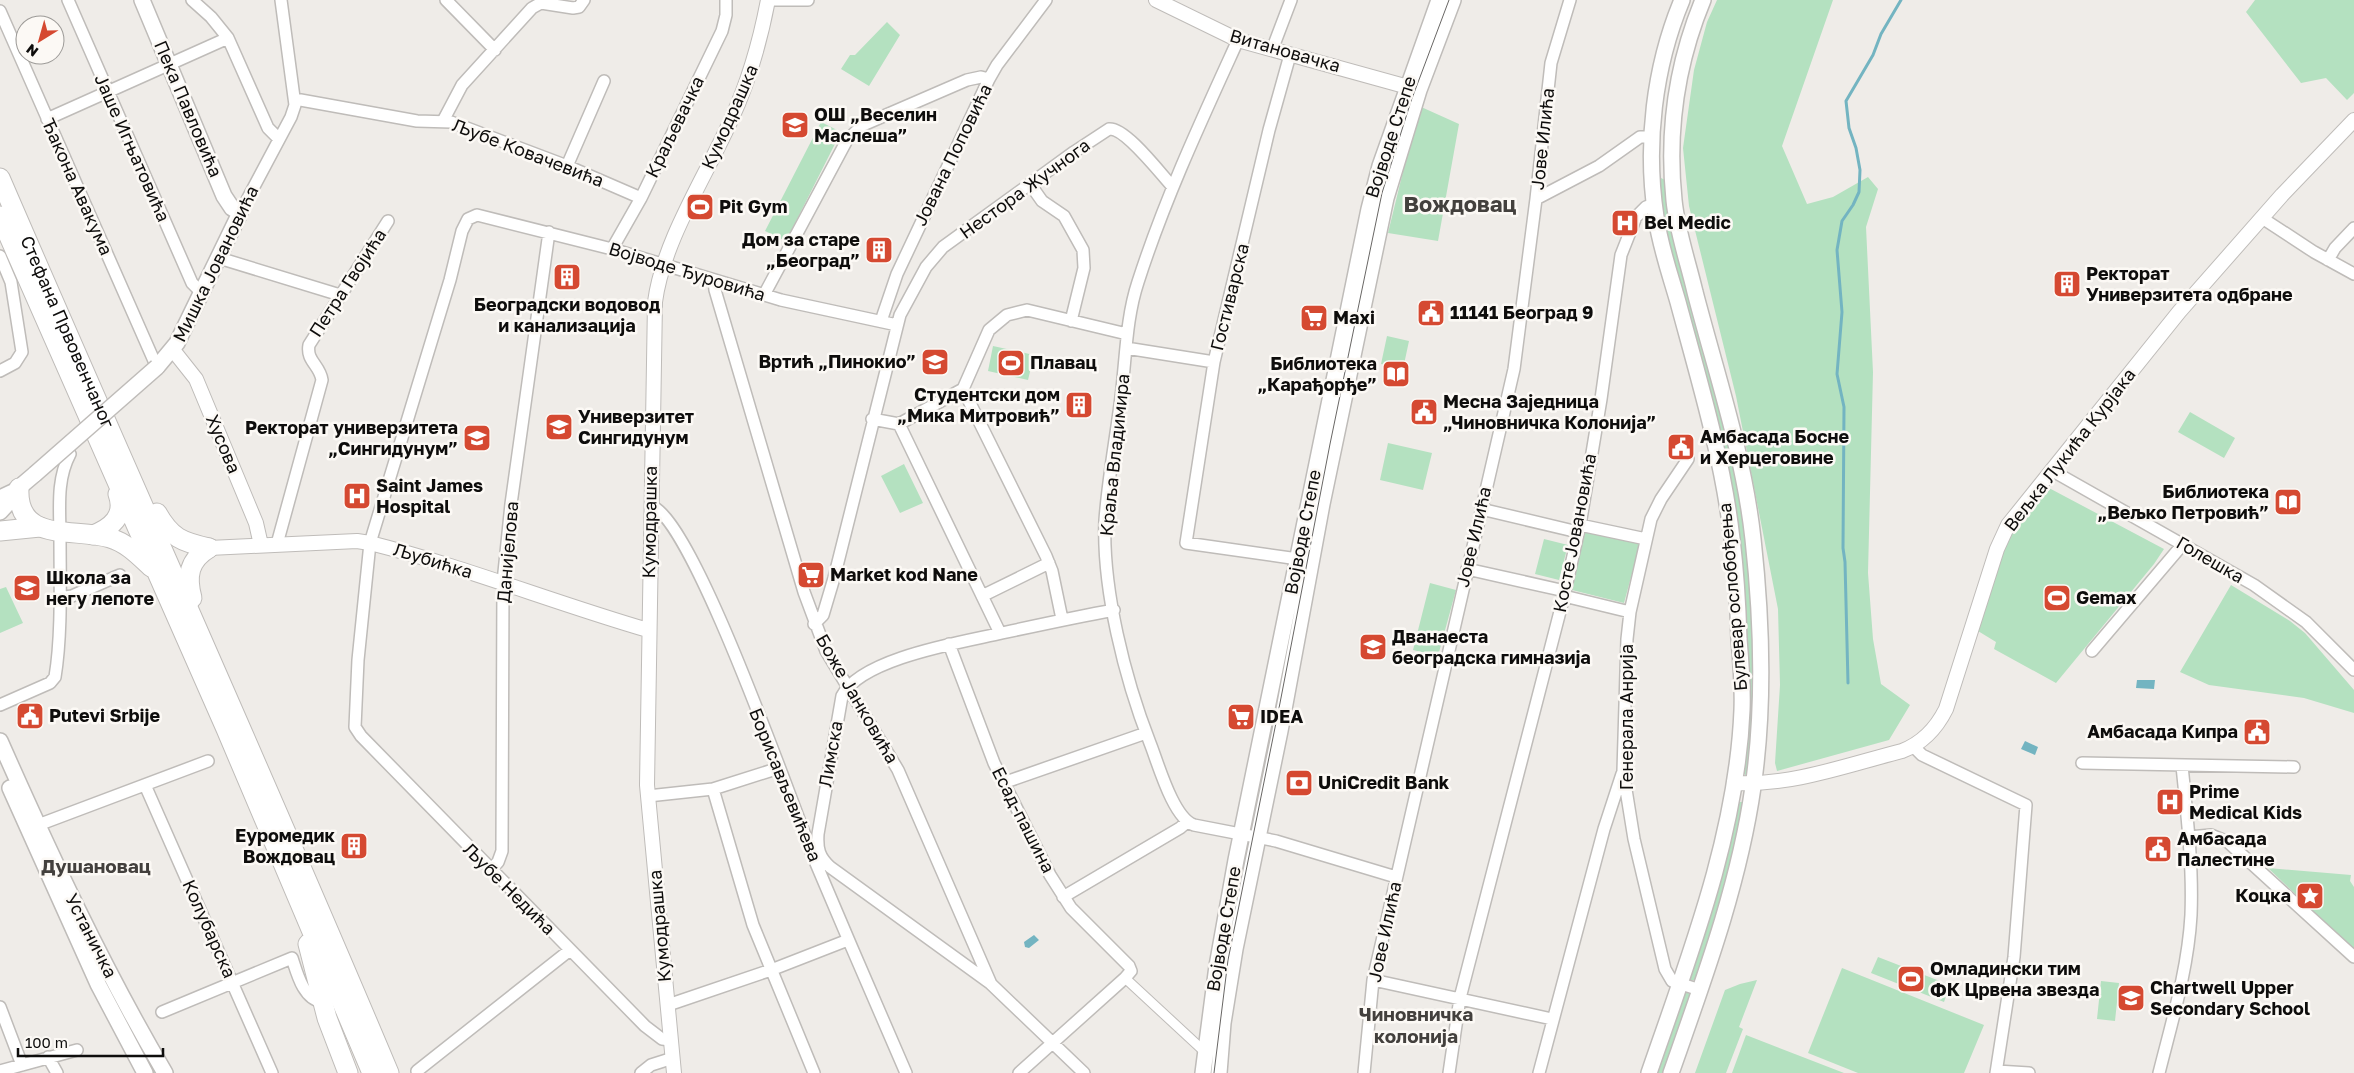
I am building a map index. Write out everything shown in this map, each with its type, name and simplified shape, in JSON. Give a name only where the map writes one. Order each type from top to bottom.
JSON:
[{"type":"highway","name":"Стефана Првовенчаног","points":[[0,178],[136,485],[389,1073]]},
{"type":"highway","name":"Стефана Првовенчаног","points":[[0,216],[110,466]]},
{"type":"highway","points":[[92,535],[110,528],[120,512],[120,497],[110,466]]},
{"type":"highway","points":[[110,466],[372,1073]]},
{"type":"highway","points":[[136,485],[145,494],[172,534],[187,542],[209,548]]},
{"type":"highway","points":[[17,490],[22,514],[40,527]]},
{"type":"highway","points":[[0,531],[40,527],[60,532],[110,538],[126,545],[157,573]]},
{"type":"highway","points":[[194,619],[194,608],[189,587],[190,570],[195,558],[209,548]]},
{"type":"highway","points":[[289,878],[322,1002],[348,1073]]},
{"type":"main road","name":"Пека Павловића","points":[[142,0],[224,196],[232,208],[240,213]]},
{"type":"main road","name":"Војводе Степе","points":[[1219,1073],[1223,1023],[1235,949],[1280,731],[1328,476],[1386,198],[1413,88],[1439,0]]},
{"type":"main road","name":"Војводе Степе","points":[[1203,1073],[1217,966],[1241,834],[1368,209],[1380,166],[1453,0]]},
{"type":"main road","name":"Булевар ослобођења","points":[[1649,1073],[1708,895],[1734,783],[1742,711],[1742,674],[1732,537],[1713,436],[1661,242],[1654,204],[1653,137],[1662,56],[1682,0]]},
{"type":"main road","name":"Булевар ослобођења","points":[[1671,1073],[1727,906],[1741,849],[1754,784],[1762,685],[1759,616],[1752,534],[1727,411],[1681,237],[1674,203],[1672,168],[1673,131],[1680,68],[1692,27],[1703,0]]},
{"type":"main road","points":[[1652,169],[1672,168]]},
{"type":"main road","name":"Мишка Јовановића","points":[[17,490],[173,350],[240,213]]},
{"type":"main road","points":[[0,498],[17,490]]},
{"type":"main road","points":[[0,512],[17,490]]},
{"type":"main road","name":"Устаничка","points":[[0,741],[8,782],[38,825],[95,946],[165,1073]]},
{"type":"main road","name":"Устаничка","points":[[0,766],[98,984],[145,1073]]},
{"type":"street","name":"Јаше Игњатовића","points":[[68,0],[192,283],[202,293]]},
{"type":"street","points":[[192,0],[211,17],[228,38],[268,128],[279,139]]},
{"type":"street","name":"Мишка Јовановића","points":[[240,213],[294,111],[295,99],[281,0]]},
{"type":"street","points":[[446,0],[495,50]]},
{"type":"street","name":"Краљевачка","points":[[612,249],[640,198],[722,32],[726,16],[726,0]]},
{"type":"street","name":"Кумодрашка","points":[[674,1073],[648,796],[648,630],[655,302],[663,264],[742,94],[756,56],[770,0],[808,0]]},
{"type":"street","name":"Јована Поповића","points":[[881,322],[896,274],[989,79],[997,65],[1046,0]]},
{"type":"street","points":[[1272,50],[1291,0]]},
{"type":"street","name":"Јове Илића","points":[[1364,1073],[1373,980],[1519,341],[1551,63],[1570,0]]},
{"type":"street","points":[[443,121],[462,84],[532,8],[540,2],[581,4]]},
{"type":"street","name":"Витановачка","points":[[1164,2],[1238,40],[1413,88]]},
{"type":"street","name":"Ђакона Авакума","points":[[0,11],[156,365]]},
{"type":"street","points":[[47,119],[228,38]]},
{"type":"street","name":"Краља Владимира","points":[[1190,823],[1171,795],[1146,733],[1130,681],[1114,610],[1105,549],[1105,521],[1127,334],[1138,281],[1172,186],[1238,40]]},
{"type":"street","name":"Гостиварска","points":[[1290,55],[1269,130],[1214,362],[1186,543],[1298,559]]},
{"type":"street","points":[[764,295],[854,131],[966,80],[981,77],[989,79]]},
{"type":"street","points":[[567,166],[604,81]]},
{"type":"street","name":"Љубе Ковачевића","points":[[295,99],[417,121],[443,121],[567,166],[640,198]]},
{"type":"street","name":"Вељка Лукића Курјака","points":[[1734,783],[1754,784],[1788,780],[1914,746],[1926,738],[1946,709],[2003,534],[2051,470],[2127,379],[2179,312],[2262,218],[2354,120]]},
{"type":"street","name":"Нестора Жучнога","points":[[897,325],[918,280],[935,256],[1074,152],[1112,128],[1125,136],[1172,186]]},
{"type":"street","points":[[1536,199],[1600,166],[1640,136],[1653,137]]},
{"type":"street","points":[[1030,184],[1042,201],[1064,216],[1083,250],[1084,268],[1071,321]]},
{"type":"street","name":"Косте Јовановића","points":[[1449,1073],[1460,998],[1565,594],[1579,528],[1601,399],[1621,255],[1636,217],[1646,207],[1654,204]]},
{"type":"street","name":"Војводе Ђуровића","points":[[370,543],[450,280],[462,231],[468,219],[477,215],[612,249],[764,295],[897,325]]},
{"type":"street","points":[[2262,218],[2328,260],[2354,274]]},
{"type":"street","name":"Петра Гвојића","points":[[277,544],[322,380],[319,370],[310,360],[308,345],[388,221]]},
{"type":"street","points":[[2328,260],[2335,248],[2354,228]]},
{"type":"street","name":"Данијелова","points":[[490,870],[498,862],[502,851],[502,582],[549,232]]},
{"type":"street","points":[[0,256],[11,282],[22,352],[15,363],[3,370]]},
{"type":"street","points":[[219,258],[340,296]]},
{"type":"street","name":"Боже Јанковића","points":[[714,280],[715,290],[814,624],[826,651],[898,770],[991,984],[1084,1073]]},
{"type":"street","points":[[872,419],[900,424],[963,389],[989,330],[1007,315],[1027,310],[1127,334]]},
{"type":"street","points":[[814,624],[824,615],[897,325]]},
{"type":"street","points":[[1126,348],[1214,362]]},
{"type":"street","name":"Хусова","points":[[173,350],[196,379],[256,523],[261,545]]},
{"type":"street","points":[[963,389],[1049,563],[1062,619]]},
{"type":"street","points":[[900,424],[1000,633]]},
{"type":"street","points":[[0,705],[50,682],[55,677],[59,598],[60,488],[65,463],[70,454]]},
{"type":"street","name":"Генерала Анрија","points":[[1680,984],[1669,977],[1661,957],[1630,818],[1623,771],[1627,639],[1630,612],[1646,539],[1655,510],[1688,459]]},
{"type":"street","name":"Голешка","points":[[2051,470],[2254,585],[2298,616],[2354,670]]},
{"type":"street","name":"Борисављевићева","points":[[651,506],[664,514],[701,579],[717,612],[848,940],[906,1073]]},
{"type":"street","points":[[1481,509],[1646,539]]},
{"type":"street","name":"Љубићка","points":[[209,548],[357,541],[370,543],[502,582],[648,630]]},
{"type":"street","name":"Љубе Недића","points":[[370,543],[358,660],[355,727],[361,736],[490,870],[645,1026],[662,1039],[671,1040]]},
{"type":"street","points":[[2092,651],[2184,544]]},
{"type":"street","points":[[982,596],[1049,563]]},
{"type":"street","points":[[1467,569],[1630,612]]},
{"type":"street","points":[[59,598],[72,596],[120,575]]},
{"type":"street","points":[[847,688],[861,677],[885,664],[949,644],[1062,619],[1114,610]]},
{"type":"street","name":"Есад-пашина","points":[[949,644],[1003,783],[1063,897],[1079,917],[1130,966],[1127,977],[1206,1054]]},
{"type":"street","name":"Лимска","points":[[847,688],[842,696],[839,708],[818,834],[818,852],[825,863],[834,871],[991,984]]},
{"type":"street","points":[[1003,783],[1146,733]]},
{"type":"street","points":[[1914,746],[1922,755],[2026,805],[2014,957],[1996,1072],[2029,1073]]},
{"type":"street","points":[[38,825],[208,761]]},
{"type":"street","points":[[2082,763],[2294,767]]},
{"type":"street","points":[[2159,1073],[2183,973],[2190,929],[2188,837],[2182,766]]},
{"type":"street","points":[[648,796],[713,789],[779,768]]},
{"type":"street","points":[[1539,1073],[1609,815],[1623,771]]},
{"type":"street","name":"Колубарска","points":[[145,784],[272,1073]]},
{"type":"street","points":[[713,789],[752,925],[814,1073]]},
{"type":"street","points":[[1609,815],[1621,812],[1630,818]]},
{"type":"street","points":[[1063,897],[1190,823],[1257,837],[1396,877]]},
{"type":"street","points":[[805,834],[812,837],[818,834]]},
{"type":"street","points":[[2188,837],[2211,835],[2228,842],[2354,957]]},
{"type":"street","points":[[824,881],[828,873],[834,871]]},
{"type":"street","points":[[668,1005],[771,970],[848,940]]},
{"type":"street","points":[[417,1071],[570,950]]},
{"type":"street","points":[[162,1012],[292,958],[304,988],[314,1000],[322,1002]]},
{"type":"street","points":[[1018,1073],[1127,977]]},
{"type":"street","points":[[1373,980],[1552,1020]]},
{"type":"street","points":[[1680,984],[1700,990]]},
{"type":"street","points":[[0,1007],[22,1065]]},
{"type":"street","points":[[0,1071],[77,1050]]},
{"type":"street","points":[[48,1057],[57,1073]]},
{"type":"street","points":[[641,1073],[651,1066],[673,1058]]},
{"type":"green space","points":[[1717,0],[1833,0],[1782,146],[1807,204],[1833,197],[1868,177],[1878,189],[1866,227],[1873,372],[1868,573],[1873,639],[1881,684],[1910,705],[1889,740],[1777,771],[1775,763],[1780,685],[1778,609],[1736,396],[1689,206],[1683,148],[1694,70],[1707,22]]},
{"type":"green space","points":[[2255,0],[2354,0],[2354,93],[2347,100],[2326,78],[2301,83],[2246,12]]},
{"type":"green space","points":[[887,22],[900,35],[869,86],[841,69],[850,55],[855,55]]},
{"type":"green space","points":[[1419,106],[1459,124],[1438,241],[1388,233]]},
{"type":"green space","points":[[821,122],[841,132],[786,241],[765,231]]},
{"type":"green space","points":[[1659,177],[1667,181],[1702,338],[1744,508],[1758,685],[1747,776],[1743,773],[1746,637],[1692,340],[1658,199]]},
{"type":"green space","points":[[1387,336],[1409,341],[1403,369],[1381,364]]},
{"type":"green space","name":"Плавац","points":[[993,346],[1034,355],[1028,380],[988,371]]},
{"type":"green space","points":[[2190,412],[2235,438],[2224,458],[2178,432]]},
{"type":"green space","points":[[1388,443],[1432,453],[1423,490],[1380,480]]},
{"type":"green space","points":[[904,464],[923,503],[900,513],[881,476]]},
{"type":"green space","name":"Gemax","points":[[2049,488],[2164,549],[2154,564],[2056,683],[1994,649],[1996,642],[1978,631],[2007,540],[2022,515]]},
{"type":"green space","points":[[1585,532],[1640,544],[1624,603],[1572,590]]},
{"type":"green space","points":[[1544,539],[1568,545],[1559,580],[1535,574]]},
{"type":"green space","points":[[1430,583],[1456,590],[1438,656],[1413,650]]},
{"type":"green space","points":[[2231,585],[2290,621],[2305,633],[2354,690],[2354,713],[2304,698],[2209,685],[2180,672]]},
{"type":"green space","points":[[6,587],[23,623],[0,633],[0,589]]},
{"type":"green space","points":[[1738,802],[1743,802],[1733,865],[1696,980],[1688,980]]},
{"type":"green space","points":[[2268,868],[2351,875],[2350,881],[2354,887],[2354,950]]},
{"type":"green space","points":[[88,943],[158,1073],[151,1073],[119,1016]]},
{"type":"green space","name":"Омладински тим ФК Црвена звезда","points":[[1878,957],[1950,985],[1944,1002],[1871,973]]},
{"type":"green space","points":[[1842,968],[1984,1025],[1964,1073],[1858,1073],[1808,1053]]},
{"type":"green space","points":[[1757,980],[1739,1027],[1743,1029],[1726,1073],[1695,1073],[1725,990]]},
{"type":"green space","points":[[2101,981],[2119,983],[2115,1021],[2097,1019]]},
{"type":"green space","points":[[1683,992],[1691,994],[1665,1073],[1653,1073]]},
{"type":"green space","points":[[1746,1035],[1844,1073],[1732,1073]]},
{"type":"water","points":[[2137,680],[2155,680],[2154,689],[2136,688]]},
{"type":"water","points":[[2025,741],[2038,747],[2035,755],[2021,749]]},
{"type":"water","points":[[1034,935],[1039,940],[1029,948],[1025,947],[1024,942]]},
{"type":"waterway","points":[[1848,683],[1843,548],[1844,407],[1837,374],[1842,312],[1837,250],[1842,221],[1859,192],[1860,170],[1856,148],[1849,128],[1846,101],[1873,55],[1881,34],[1901,0]]},
{"type":"tram line","points":[[1214,1073],[1228,960],[1330,444],[1382,193],[1411,101],[1449,0]]},
{"type":"place","name":"ОШ „Веселин Маслеша”","points":[[795,125]]},
{"type":"place","name":"Pit Gym","points":[[700,207]]},
{"type":"place","name":"Bel Medic","points":[[1625,223]]},
{"type":"place","name":"Дом за старе „Београд”","points":[[879,250]]},
{"type":"place","name":"Београдски водовод и канализација","points":[[567,277]]},
{"type":"place","name":"Ректорат Универзитета одбране","points":[[2067,284]]},
{"type":"place","name":"11141 Београд 9","points":[[1431,313]]},
{"type":"place","name":"Maxi","points":[[1314,318]]},
{"type":"place","name":"Вртић „Пинокио”","points":[[935,362]]},
{"type":"place","name":"Плавац","points":[[1011,363]]},
{"type":"place","name":"Библиотека „Карађорђе”","points":[[1396,374]]},
{"type":"place","name":"Студентски дом „Мика Митровић”","points":[[1079,405]]},
{"type":"place","name":"Месна Заједница „Чиновничка Колонија”","points":[[1424,412]]},
{"type":"place","name":"Универзитет Сингидунум","points":[[559,427]]},
{"type":"place","name":"Ректорат универзитета „Сингидунум”","points":[[477,438]]},
{"type":"place","name":"Амбасада Босне и Херцеговине","points":[[1681,447]]},
{"type":"place","name":"Saint James Hospital","points":[[357,496]]},
{"type":"place","name":"Библиотека „Вељко Петровић”","points":[[2288,502]]},
{"type":"place","name":"Market kod Nane","points":[[811,575]]},
{"type":"place","name":"Школа за негу лепоте","points":[[27,588]]},
{"type":"place","name":"Gemax","points":[[2057,598]]},
{"type":"place","name":"Дванаеста београдска гимназија","points":[[1373,647]]},
{"type":"place","name":"Putevi Srbije","points":[[30,716]]},
{"type":"place","name":"IDEA","points":[[1241,717]]},
{"type":"place","name":"Амбасада Кипра","points":[[2257,732]]},
{"type":"place","name":"UniCredit Bank","points":[[1299,783]]},
{"type":"place","name":"Prime Medical Kids","points":[[2170,802]]},
{"type":"place","name":"Еуромедик Вождовац","points":[[354,846]]},
{"type":"place","name":"Амбасада Палестине","points":[[2158,849]]},
{"type":"place","name":"Коцка","points":[[2310,896]]},
{"type":"place","name":"Омладински тим ФК Црвена звезда","points":[[1911,979]]},
{"type":"place","name":"Chartwell Upper Secondary School","points":[[2131,998]]},
{"type":"district","name":"Вождовац","points":[[1460,204]]},
{"type":"district","name":"Душановац","points":[[96,866]]},
{"type":"district","name":"Чиновничка колонија","points":[[1416,1025]]}]
